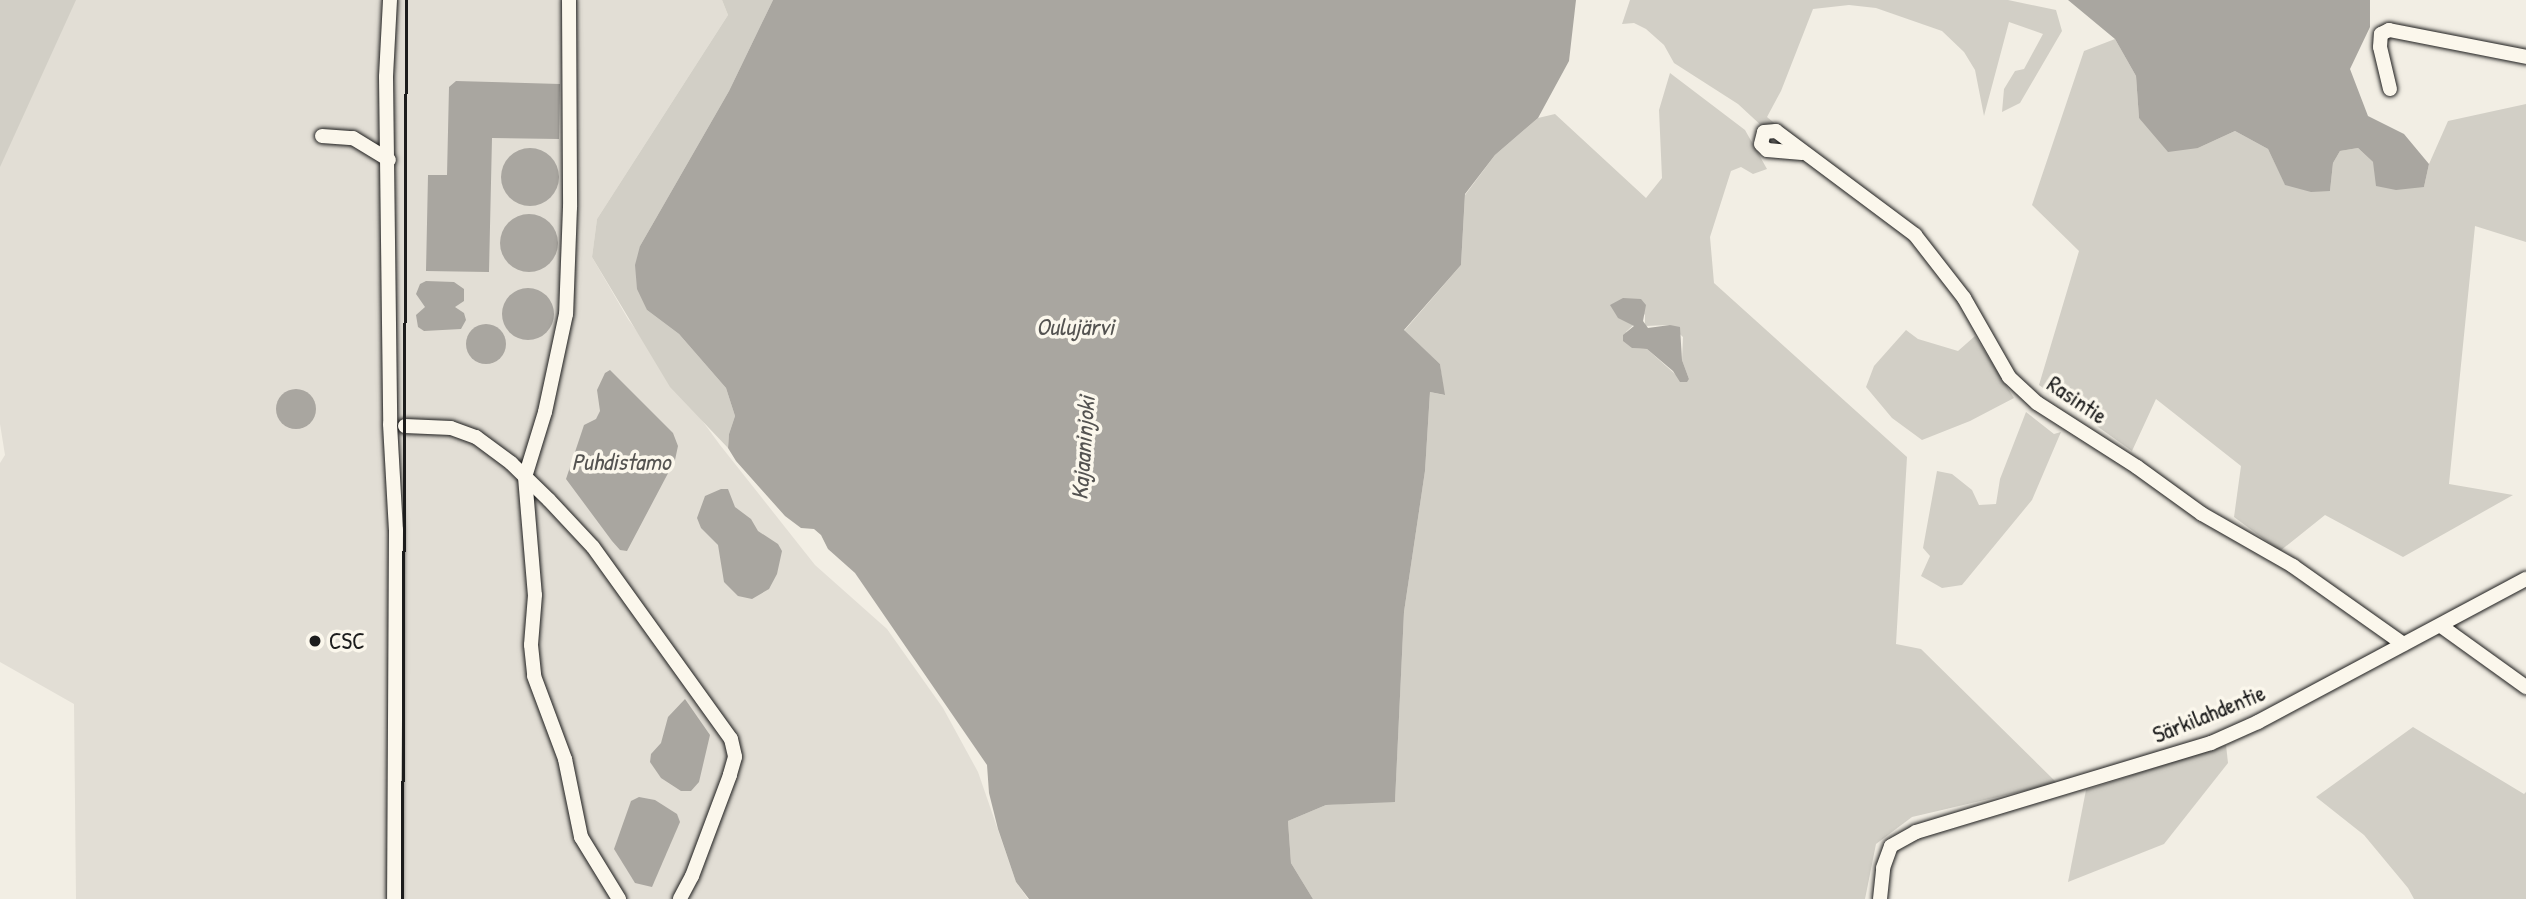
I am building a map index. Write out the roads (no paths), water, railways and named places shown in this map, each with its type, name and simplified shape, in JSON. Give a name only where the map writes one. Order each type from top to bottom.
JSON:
[{"type":"street","points":[[390,0],[386,76],[390,424],[396,530],[394,899]]},
{"type":"street","points":[[569,0],[570,207],[566,314],[545,412],[526,477],[535,595],[531,645],[534,676],[565,759],[581,837],[619,899]]},
{"type":"street","points":[[2390,89],[2380,47],[2381,34],[2389,30],[2526,57]]},
{"type":"street","name":"Rasintie","points":[[1802,153],[1774,153],[1761,144],[1764,132],[1776,131],[1782,135],[1802,153],[1915,235],[1964,298],[2009,377],[2037,402],[2137,467],[2202,514],[2293,566],[2403,644]]},
{"type":"street","points":[[322,136],[353,138],[389,160]]},
{"type":"street","points":[[405,426],[452,428],[476,437],[526,477],[593,547],[734,747],[735,757],[730,775],[692,876],[680,899]]},
{"type":"street","name":"Särkilahdentie","points":[[1881,899],[1883,869],[1891,846],[1916,832],[2211,743],[2258,722],[2526,579]]},
{"type":"street","points":[[2441,626],[2526,687]]},
{"type":"water","name":"Oulujärvi","points":[[773,0],[1576,0],[1569,61],[1538,118],[1495,155],[1465,194],[1461,265],[1404,330],[1440,364],[1445,395],[1430,392],[1425,471],[1404,612],[1395,802],[1326,805],[1288,821],[1291,863],[1313,899],[1029,899],[1016,882],[998,829],[989,793],[987,765],[855,573],[828,549],[821,535],[814,529],[801,528],[785,516],[736,461],[728,448],[735,416],[726,388],[679,334],[647,310],[637,289],[635,265],[640,246],[729,91]]},
{"type":"water","points":[[2068,0],[2370,0],[2370,27],[2350,69],[2368,116],[2404,134],[2429,164],[2424,187],[2396,190],[2376,186],[2373,162],[2358,148],[2340,151],[2333,163],[2330,191],[2311,192],[2285,185],[2268,149],[2235,131],[2198,148],[2168,152],[2139,118],[2136,76],[2115,39]]},
{"type":"water","points":[[456,81],[560,84],[559,139],[492,138],[489,272],[426,271],[428,175],[447,175],[449,87]]},
{"type":"water","points":[[524,148],[536,148],[551,156],[559,171],[559,183],[551,198],[536,206],[524,206],[509,198],[501,183],[501,171],[509,156]]},
{"type":"water","points":[[523,214],[535,214],[550,222],[558,237],[558,249],[550,264],[535,272],[523,272],[508,264],[500,249],[500,237],[508,222]]},
{"type":"water","points":[[426,281],[454,282],[464,289],[464,301],[455,307],[464,313],[466,320],[461,329],[424,331],[418,327],[416,315],[425,307],[416,294],[420,284]]},
{"type":"water","points":[[528,288],[538,290],[546,296],[552,304],[552,324],[546,332],[538,338],[528,340],[518,338],[510,332],[504,324],[502,314],[504,304],[510,296],[518,290]]},
{"type":"water","points":[[1623,298],[1641,299],[1646,305],[1643,321],[1648,328],[1670,325],[1680,327],[1682,360],[1689,379],[1687,382],[1680,382],[1673,371],[1647,349],[1632,348],[1623,341],[1623,335],[1634,326],[1618,318],[1610,305]]},
{"type":"water","points":[[486,324],[494,325],[500,330],[505,336],[505,352],[500,358],[494,363],[486,364],[478,363],[472,358],[467,352],[466,344],[467,336],[472,330],[478,325]]},
{"type":"water","name":"Puhdistamo","points":[[610,370],[673,433],[678,446],[675,460],[627,551],[620,550],[612,541],[566,479],[584,425],[596,419],[600,411],[597,390],[605,373]]},
{"type":"water","points":[[296,389],[304,390],[310,395],[315,401],[315,417],[310,423],[304,428],[296,429],[288,428],[282,423],[277,417],[276,409],[277,401],[282,395],[288,390]]},
{"type":"water","points":[[728,489],[735,507],[751,519],[758,531],[778,544],[782,551],[777,574],[769,589],[752,599],[738,596],[724,582],[718,545],[701,528],[697,518],[705,496]]},
{"type":"water","points":[[685,699],[710,735],[699,782],[691,791],[681,791],[661,778],[650,762],[651,754],[661,743],[668,717]]},
{"type":"water","points":[[639,797],[655,800],[677,814],[680,822],[652,887],[635,883],[614,849],[631,801]]},
{"type":"railway","points":[[402,899],[406,0]]},
{"type":"place","name":"CSC","points":[[315,641]]},
{"type":"water label","name":"Kajaaninjoki","points":[[1083,448]]}]
